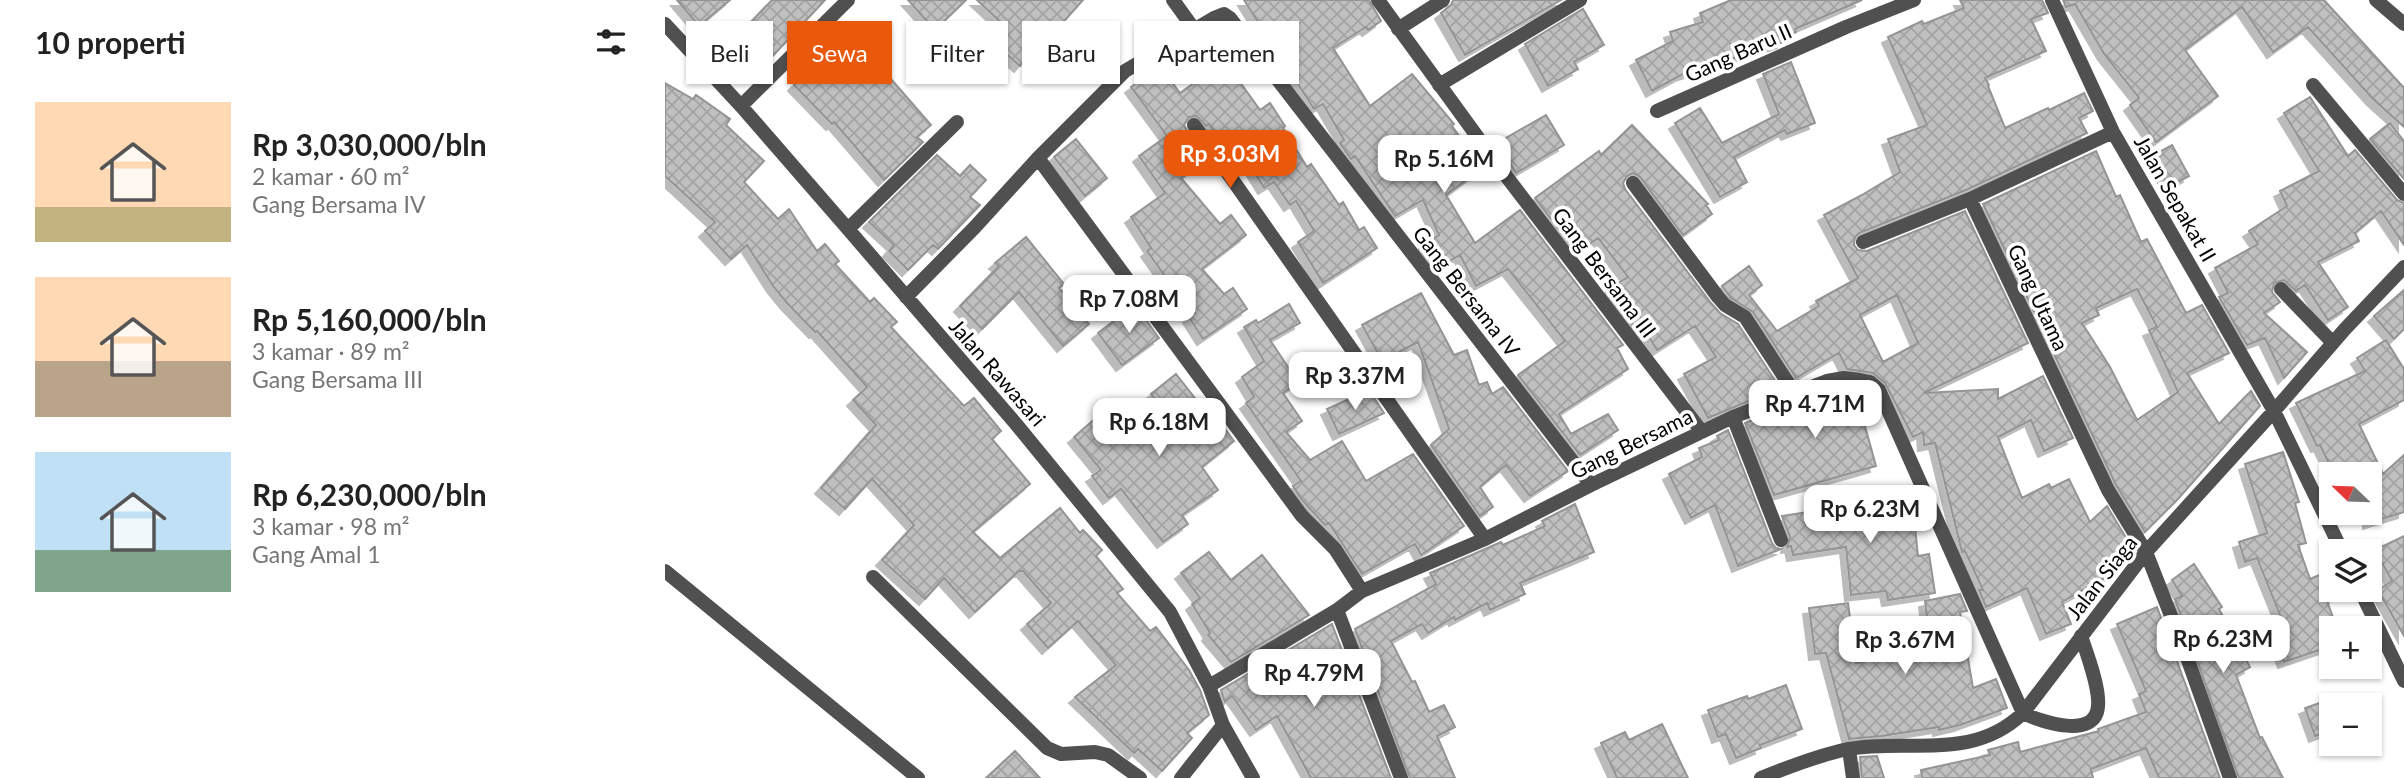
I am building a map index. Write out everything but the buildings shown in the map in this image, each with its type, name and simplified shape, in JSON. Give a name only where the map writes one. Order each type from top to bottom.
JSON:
[{"type":"street","points":[[741,106],[848,0]]},
{"type":"street","points":[[1173,0],[1188,21]]},
{"type":"street","name":"Gang Bersama III","points":[[1378,0],[1503,172],[1702,432]]},
{"type":"street","points":[[1398,29],[1443,0]]},
{"type":"street","points":[[1439,85],[1580,0]]},
{"type":"street","name":"Gang Baru II","points":[[1657,111],[1846,27],[1914,0]]},
{"type":"street","name":"Jalan Sepakat II","points":[[2052,0],[2113,132],[2274,411],[2335,539]]},
{"type":"street","points":[[2377,0],[2404,24]]},
{"type":"street","name":"Gang Bersama IV","points":[[1210,21],[1224,14],[1232,21]]},
{"type":"street","name":"Jalan Rawasari","points":[[665,24],[741,106],[1016,424],[1170,612],[1209,686],[1223,724],[1252,778]]},
{"type":"street","points":[[906,297],[1038,158],[1125,71],[1134,66]]},
{"type":"street","name":"Gang Bersama IV","points":[[1281,84],[1591,485]]},
{"type":"street","points":[[2313,85],[2404,194]]},
{"type":"street","points":[[848,229],[957,122]]},
{"type":"street","points":[[1194,125],[1485,539]]},
{"type":"street","points":[[1863,242],[1970,199],[2113,132]]},
{"type":"street","points":[[1038,158],[1301,516],[1335,549],[1362,592]]},
{"type":"street","points":[[1633,183],[1718,297],[1725,305],[1745,317],[1794,392]]},
{"type":"street","name":"Gang Utama","points":[[1970,199],[2108,490],[2146,552],[2230,778]]},
{"type":"street","name":"Jalan Siaga","points":[[1761,778],[1849,749],[1945,745],[1992,736],[2009,727],[2023,713],[2146,552],[2404,267]]},
{"type":"street","points":[[2281,289],[2333,343]]},
{"type":"street","name":"Gang Bersama","points":[[1209,686],[1337,610],[1362,592],[1485,539],[1733,417],[1813,384],[1844,378],[1870,382],[1879,390],[2023,713]]},
{"type":"street","points":[[1733,417],[1781,540]]},
{"type":"street","points":[[665,571],[918,778]]},
{"type":"street","points":[[873,577],[1047,748],[1061,754],[1094,752],[1108,755],[1140,778]]},
{"type":"street","points":[[2366,602],[2404,681]]},
{"type":"street","points":[[1337,610],[1401,778]]},
{"type":"street","points":[[2023,713],[2036,719],[2069,725],[2084,725],[2093,720],[2099,703],[2091,665],[2081,636]]},
{"type":"street","points":[[1181,778],[1223,724]]},
{"type":"street","points":[[1849,749],[1853,778]]}]
